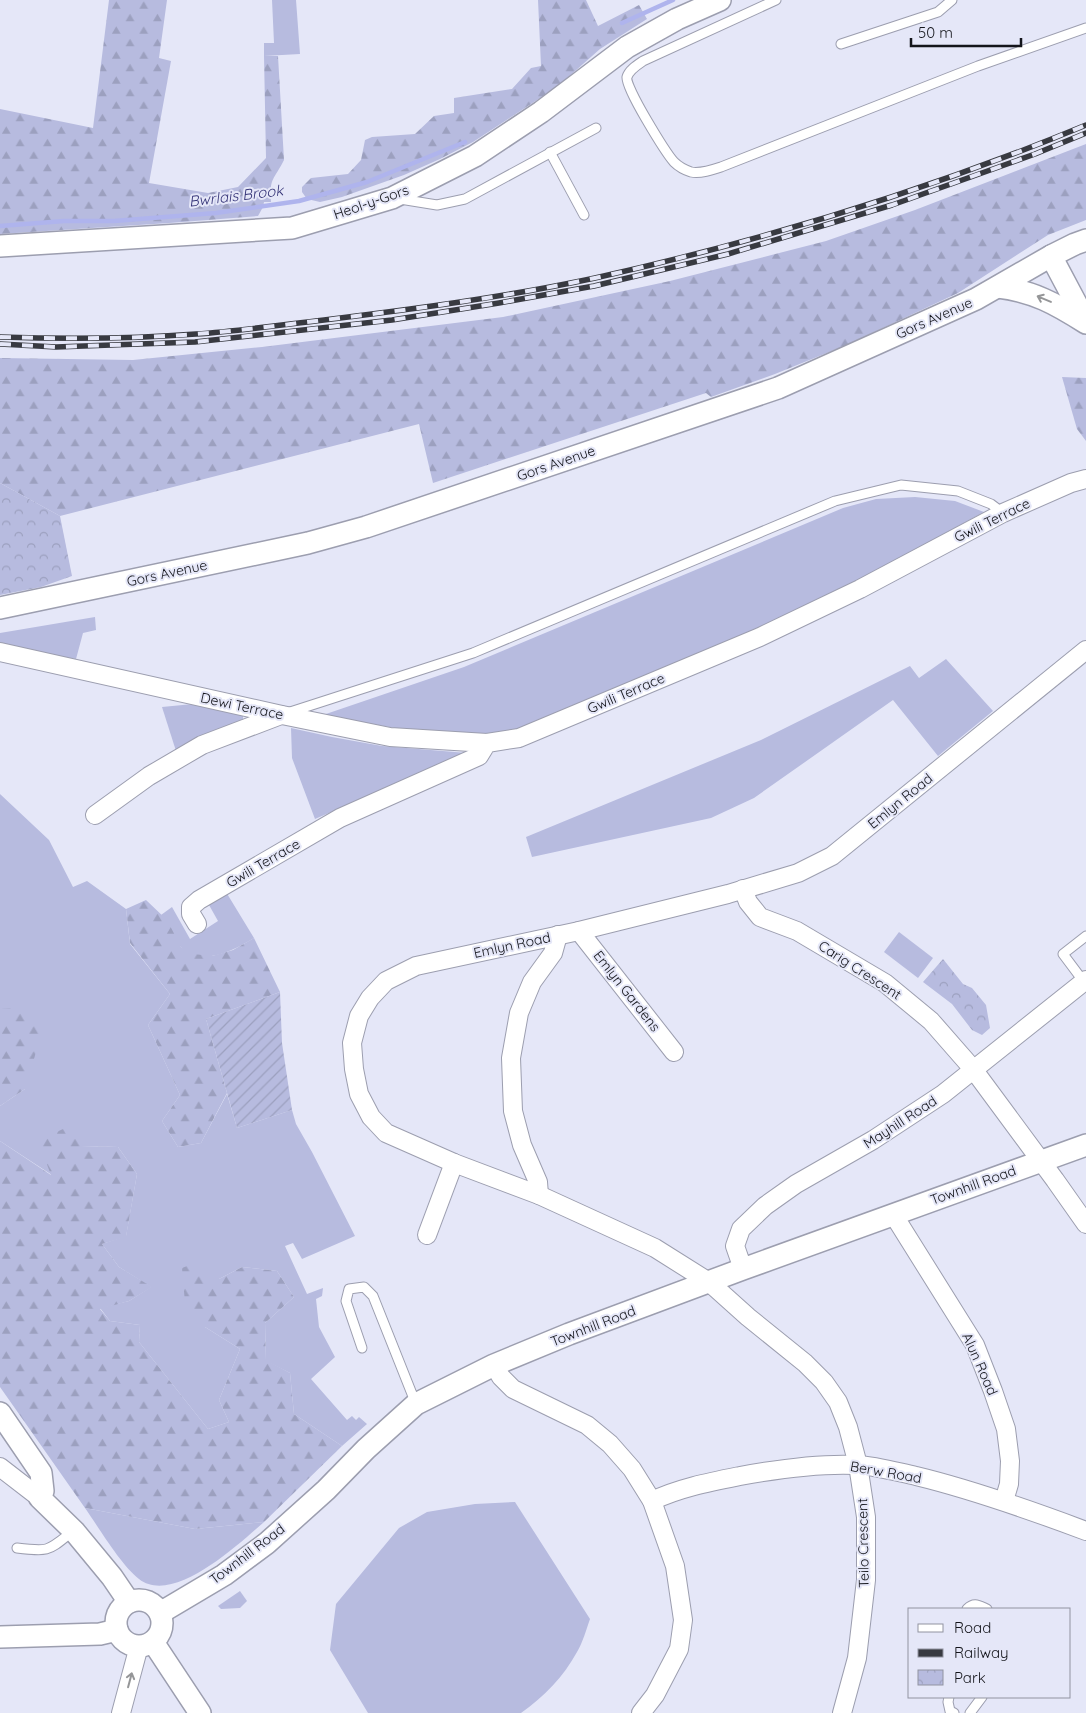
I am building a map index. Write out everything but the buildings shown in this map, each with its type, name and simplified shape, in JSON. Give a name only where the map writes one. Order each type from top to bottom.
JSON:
[{"type":"street","name":"Heol-y-Gors","points":[[0,246],[292,228],[392,198],[475,156],[541,112],[627,47],[677,19],[720,0]]},
{"type":"street","name":"Gors Avenue","points":[[0,608],[308,543],[366,527],[778,388],[976,299],[1051,256],[1086,240]]},
{"type":"street","points":[[1051,256],[1086,322]]},
{"type":"street","points":[[998,287],[1031,294],[1052,302],[1086,322]]},
{"type":"street","name":"Gwili Terrace","points":[[197,924],[191,914],[191,907],[198,900],[340,818],[478,756],[487,743],[519,738],[760,638],[860,589],[1004,513],[1071,483],[1086,479]]},
{"type":"street","name":"Emlyn Road","points":[[709,1282],[655,1248],[539,1195],[454,1163],[386,1133],[371,1117],[359,1094],[354,1069],[352,1043],[359,1016],[370,998],[386,980],[416,966],[579,931],[743,889],[798,873],[832,856],[1086,650]]},
{"type":"street","name":"Dewi Terrace","points":[[0,652],[282,715],[390,737],[487,743]]},
{"type":"street","points":[[96,816],[149,776],[202,745],[282,715]]},
{"type":"street","name":"Carig Crescent","points":[[743,889],[748,902],[760,916],[797,931],[885,983],[932,1021],[973,1069],[1086,1224]]},
{"type":"street","name":"Emlyn Gardens","points":[[579,931],[674,1052]]},
{"type":"street","points":[[539,1195],[538,1182],[522,1145],[513,1111],[511,1058],[519,1013],[532,982],[553,953],[558,935]]},
{"type":"street","name":"Mayhill Road","points":[[743,1269],[735,1246],[741,1229],[765,1206],[796,1184],[873,1140],[943,1094],[1085,981]]},
{"type":"street","name":"Townhill Road","points":[[160,1613],[224,1575],[267,1543],[416,1404],[494,1365],[569,1334],[1086,1145]]},
{"type":"street","points":[[427,1235],[454,1163]]},
{"type":"street","name":"Alun Road","points":[[893,1214],[975,1345],[1006,1429],[1010,1461],[1009,1484],[1004,1501]]},
{"type":"street","name":"Teilo Crescent","points":[[709,1282],[748,1317],[805,1363],[824,1382],[843,1412],[854,1444],[866,1517],[866,1580],[857,1658],[842,1713]]},
{"type":"street","points":[[494,1365],[501,1377],[513,1389],[587,1425],[610,1444],[632,1470],[652,1501],[675,1566],[683,1620],[679,1649],[655,1694],[641,1713]]},
{"type":"street","points":[[0,1413],[41,1473],[43,1490],[40,1498]]},
{"type":"street","name":"Berw Road","points":[[652,1501],[704,1483],[750,1474],[798,1467],[858,1465],[891,1470],[935,1481],[1004,1501],[1086,1531]]},
{"type":"street","points":[[0,1467],[40,1498],[74,1530],[112,1577],[129,1602]]},
{"type":"street","points":[[121,1713],[146,1644],[162,1630],[160,1613],[155,1606],[147,1601],[138,1600],[122,1606],[118,1613],[116,1622],[120,1636],[125,1641],[146,1644],[200,1713]]},
{"type":"street","points":[[0,1637],[100,1634],[117,1630]]},
{"type":"lane","points":[[776,0],[643,61],[626,77],[626,82],[632,94],[676,164],[690,172],[700,172],[721,167],[978,66],[1086,28]]},
{"type":"lane","points":[[841,44],[938,12],[952,0]]},
{"type":"lane","points":[[392,198],[437,205],[465,199],[596,128]]},
{"type":"lane","points":[[550,152],[584,215]]},
{"type":"lane","points":[[282,715],[473,653],[835,501],[901,485],[958,491],[991,504],[1004,513]]},
{"type":"lane","points":[[1085,981],[1063,954],[1086,936]]},
{"type":"lane","points":[[362,1348],[346,1300],[349,1290],[364,1287],[373,1296],[416,1404]]},
{"type":"lane","points":[[17,1548],[38,1551],[51,1549],[74,1530]]},
{"type":"lane","points":[[968,1608],[971,1605],[977,1604],[985,1608]]},
{"type":"lane","points":[[949,1698],[950,1711],[954,1713]]},
{"type":"lane","points":[[970,1713],[981,1698]]},
{"type":"green space","points":[[109,0],[167,0],[159,58],[171,61],[149,183],[208,193],[238,187],[266,158],[264,56],[278,56],[284,160],[272,183],[271,202],[264,202],[258,216],[0,234],[0,109],[93,128]]},
{"type":"green space","points":[[272,0],[296,0],[300,54],[264,56],[264,43],[274,43]]},
{"type":"green space","points":[[538,0],[586,0],[598,26],[639,5],[647,19],[600,49],[557,87],[473,142],[404,175],[342,197],[320,202],[307,199],[302,192],[302,187],[311,178],[348,174],[361,160],[365,140],[372,137],[415,134],[434,116],[454,113],[454,98],[512,89],[531,68],[541,66]]},
{"type":"green space","points":[[1086,144],[1086,220],[1048,235],[958,293],[844,346],[711,397],[706,393],[433,483],[419,424],[60,516],[0,483],[0,358],[133,360],[262,347],[503,317],[670,281],[826,241],[915,210]]},
{"type":"green space","points":[[1062,377],[1086,378],[1086,441],[1077,429]]},
{"type":"green space","points":[[0,483],[60,516],[72,576],[41,587],[0,595]]},
{"type":"green space","points":[[915,497],[955,501],[984,512],[832,595],[725,643],[526,727],[500,734],[462,734],[395,728],[323,715],[464,667],[843,508],[876,499]]},
{"type":"green space","points":[[95,617],[96,630],[83,633],[76,659],[0,646],[0,633]]},
{"type":"green space","points":[[946,659],[993,711],[938,756],[893,700],[754,798],[711,818],[532,857],[526,837],[761,740],[910,666],[919,678]]},
{"type":"green space","points":[[193,704],[243,715],[243,719],[176,751],[162,707]]},
{"type":"green space","points":[[291,728],[382,746],[467,753],[315,819],[292,758]]},
{"type":"green space","points":[[0,794],[49,840],[73,887],[87,881],[126,909],[130,944],[170,994],[148,1025],[180,1095],[162,1121],[178,1147],[201,1143],[227,1094],[237,1128],[292,1110],[296,1124],[355,1236],[302,1259],[293,1243],[285,1246],[307,1294],[323,1288],[322,1296],[316,1299],[319,1327],[335,1357],[311,1379],[347,1420],[352,1416],[356,1420],[359,1417],[367,1424],[342,1446],[294,1414],[290,1373],[266,1361],[265,1323],[294,1297],[277,1271],[242,1267],[219,1279],[205,1327],[240,1349],[219,1400],[229,1422],[208,1429],[139,1342],[140,1325],[110,1321],[100,1308],[129,1301],[151,1287],[119,1267],[102,1244],[126,1236],[137,1174],[118,1147],[82,1146],[52,1175],[0,1141],[0,1106],[25,1089],[25,1009],[0,1009]]},
{"type":"green space","points":[[226,892],[254,938],[219,955],[200,956],[191,954],[182,948],[161,915],[172,907],[190,939],[218,921],[209,905]]},
{"type":"green space","points":[[146,900],[167,920],[181,947],[193,954],[212,956],[233,950],[254,938],[280,992],[206,1019],[227,1093],[201,1143],[178,1147],[162,1121],[180,1095],[148,1025],[170,994],[130,943],[126,909]]},
{"type":"green space","points":[[899,932],[933,958],[918,978],[884,952]]},
{"type":"green space","points":[[943,959],[963,984],[972,988],[986,1005],[990,1028],[982,1035],[972,1030],[952,1004],[923,982]]},
{"type":"green space","points":[[280,992],[282,1043],[292,1110],[237,1128],[206,1019]]},
{"type":"green space","points":[[25,1008],[42,1032],[25,1089],[0,1106],[0,1009]]},
{"type":"green space","points":[[65,1128],[82,1146],[118,1147],[137,1174],[126,1237],[102,1244],[119,1267],[152,1287],[129,1301],[100,1309],[110,1321],[140,1325],[139,1342],[208,1429],[229,1422],[219,1400],[240,1349],[205,1327],[185,1303],[182,1268],[195,1263],[219,1279],[242,1267],[277,1271],[294,1297],[265,1323],[266,1360],[290,1373],[294,1414],[342,1446],[264,1522],[195,1529],[85,1508],[0,1387],[0,1141],[51,1175],[38,1141]]},
{"type":"green space","points":[[515,1502],[590,1619],[583,1640],[572,1661],[560,1678],[538,1700],[521,1713],[368,1713],[330,1650],[336,1604],[399,1528],[427,1512],[475,1504]]},
{"type":"green space","points":[[85,1508],[195,1529],[264,1522],[239,1544],[205,1569],[187,1579],[169,1585],[153,1585],[139,1579],[132,1573],[110,1546]]},
{"type":"green space","points":[[240,1591],[247,1601],[240,1608],[221,1609],[218,1606]]},
{"type":"waterway","name":"Bwrlais Brook","points":[[622,23],[673,0]]},
{"type":"waterway","name":"Bwrlais Brook","points":[[0,226],[64,221],[114,221],[216,213],[299,201],[367,182],[465,142]]},
{"type":"railway","points":[[0,337],[123,338],[212,333],[426,307],[561,285],[720,248],[844,212],[966,171],[1086,125]]},
{"type":"railway","points":[[0,344],[56,347],[195,342],[392,320],[594,286],[728,254],[892,205],[1035,154],[1086,133]]}]
